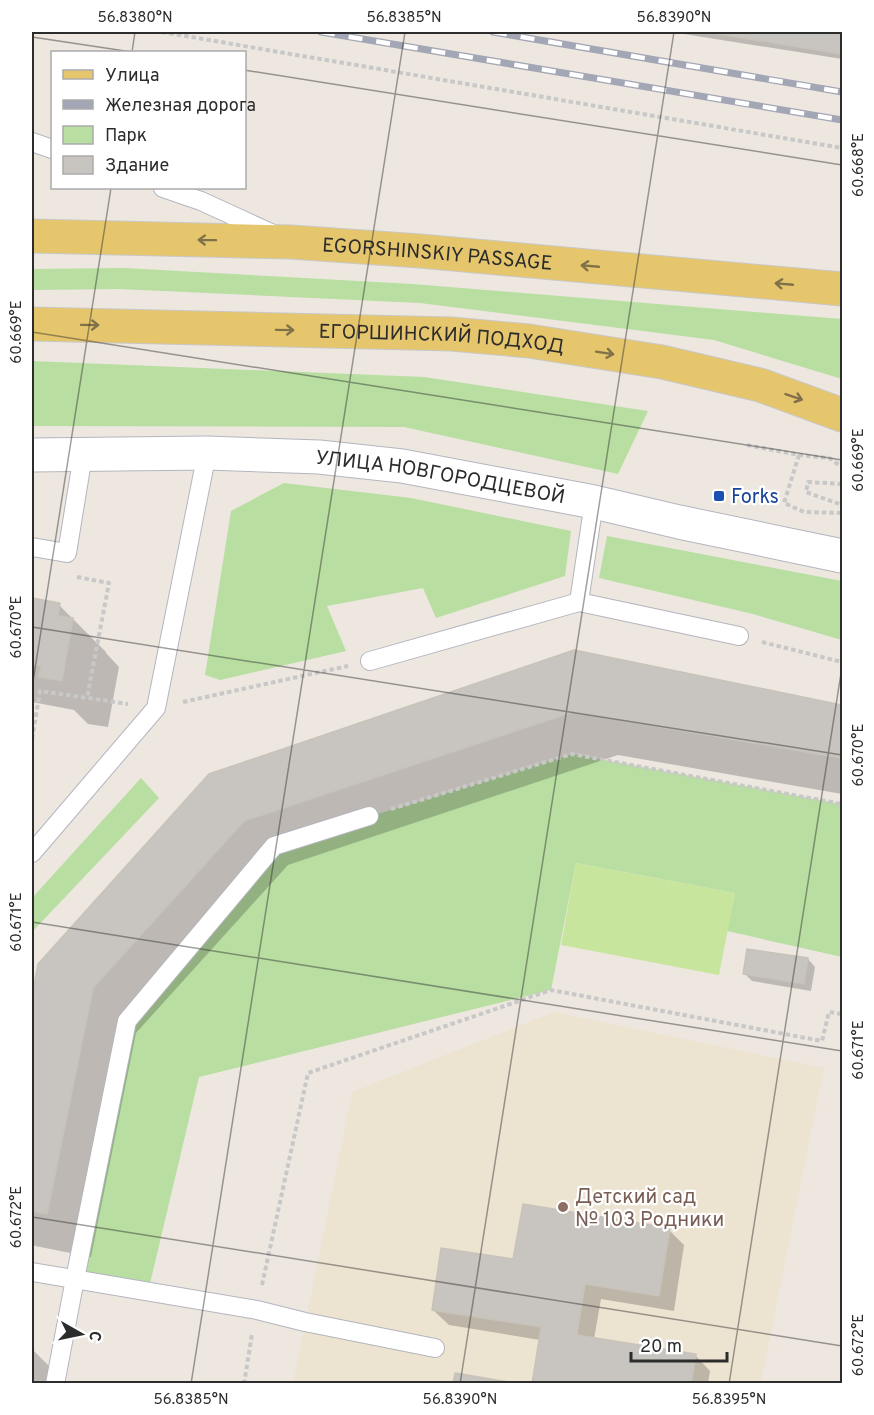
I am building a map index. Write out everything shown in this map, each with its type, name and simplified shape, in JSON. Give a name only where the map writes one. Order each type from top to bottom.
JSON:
[{"type":"main road","name":"EGORSHINSKIY PASSAGE","points":[[32,236],[291,242],[420,251],[843,289]]},
{"type":"main road","name":"ЕГОРШИНСКИЙ ПОДХОД","points":[[32,324],[451,333],[529,340],[672,364],[760,386],[843,415]]},
{"type":"street","name":"УЛИЦА НОВГОРОДЦЕВОЙ","points":[[32,455],[207,453],[320,457],[402,466],[594,502],[843,556]]},
{"type":"lane","points":[[32,142],[51,149]]},
{"type":"lane","points":[[166,189],[201,201],[291,242]]},
{"type":"lane","points":[[32,853],[156,708],[207,453]]},
{"type":"lane","points":[[32,547],[67,553],[83,455]]},
{"type":"lane","points":[[579,602],[594,502]]},
{"type":"lane","points":[[370,661],[579,602],[739,636]]},
{"type":"lane","points":[[55,1383],[127,1021],[274,846],[369,816]]},
{"type":"lane","points":[[32,1272],[257,1310],[435,1348]]},
{"type":"path","points":[[162,32],[843,148]]},
{"type":"path","points":[[747,445],[829,458],[843,467]]},
{"type":"path","points":[[799,455],[784,503],[804,512],[843,513]]},
{"type":"path","points":[[843,484],[808,482],[806,492],[843,505]]},
{"type":"path","points":[[76,577],[109,583],[87,698]]},
{"type":"path","points":[[739,636],[843,662]]},
{"type":"path","points":[[369,816],[572,754],[843,804]]},
{"type":"path","points":[[244,1383],[257,1310],[308,1073],[551,990],[822,1041],[829,1011],[843,1014]]},
{"type":"shaded area","name":"Детский сад № 103 Родники","points":[[554,1012],[824,1068],[761,1383],[293,1384],[352,1092]]},
{"type":"green space","points":[[124,268],[413,284],[842,319],[842,379],[714,340],[420,303],[119,289],[32,290],[32,269]]},
{"type":"green space","points":[[32,361],[424,377],[648,411],[618,474],[404,427],[32,426]]},
{"type":"green space","points":[[284,483],[411,498],[571,531],[565,576],[436,618],[423,588],[327,606],[346,651],[220,680],[205,675],[231,511]]},
{"type":"green space","points":[[607,536],[842,581],[842,640],[753,614],[599,578]]},
{"type":"green space","points":[[572,754],[842,804],[842,957],[727,931],[735,893],[576,863],[551,990],[199,1077],[148,1292],[75,1279],[127,1021],[274,846]]},
{"type":"green space","points":[[141,778],[159,798],[32,932],[32,898]]},
{"type":"green space","points":[[576,863],[735,893],[719,975],[561,945]]},
{"type":"building","points":[[706,32],[842,32],[842,54]]},
{"type":"building","points":[[32,598],[60,603],[58,616],[73,618],[62,681],[39,677],[41,666],[32,664]]},
{"type":"building","points":[[574,650],[842,705],[842,758],[573,712],[244,821],[93,988],[47,1214],[32,1211],[32,995],[38,964],[209,774]]},
{"type":"building","points":[[747,949],[808,958],[804,984],[743,974]]},
{"type":"building","points":[[523,1204],[670,1228],[659,1296],[585,1284],[577,1335],[696,1354],[691,1384],[532,1384],[541,1327],[432,1310],[441,1248],[513,1259]]},
{"type":"building","points":[[455,1373],[520,1384],[453,1384]]},
{"type":"railway","points":[[321,32],[842,120]]},
{"type":"railway","points":[[493,32],[842,92]]},
{"type":"place","name":"Forks","points":[[719,496]]},
{"type":"place","name":"Детский сад № 103 Родники","points":[[563,1207]]}]
